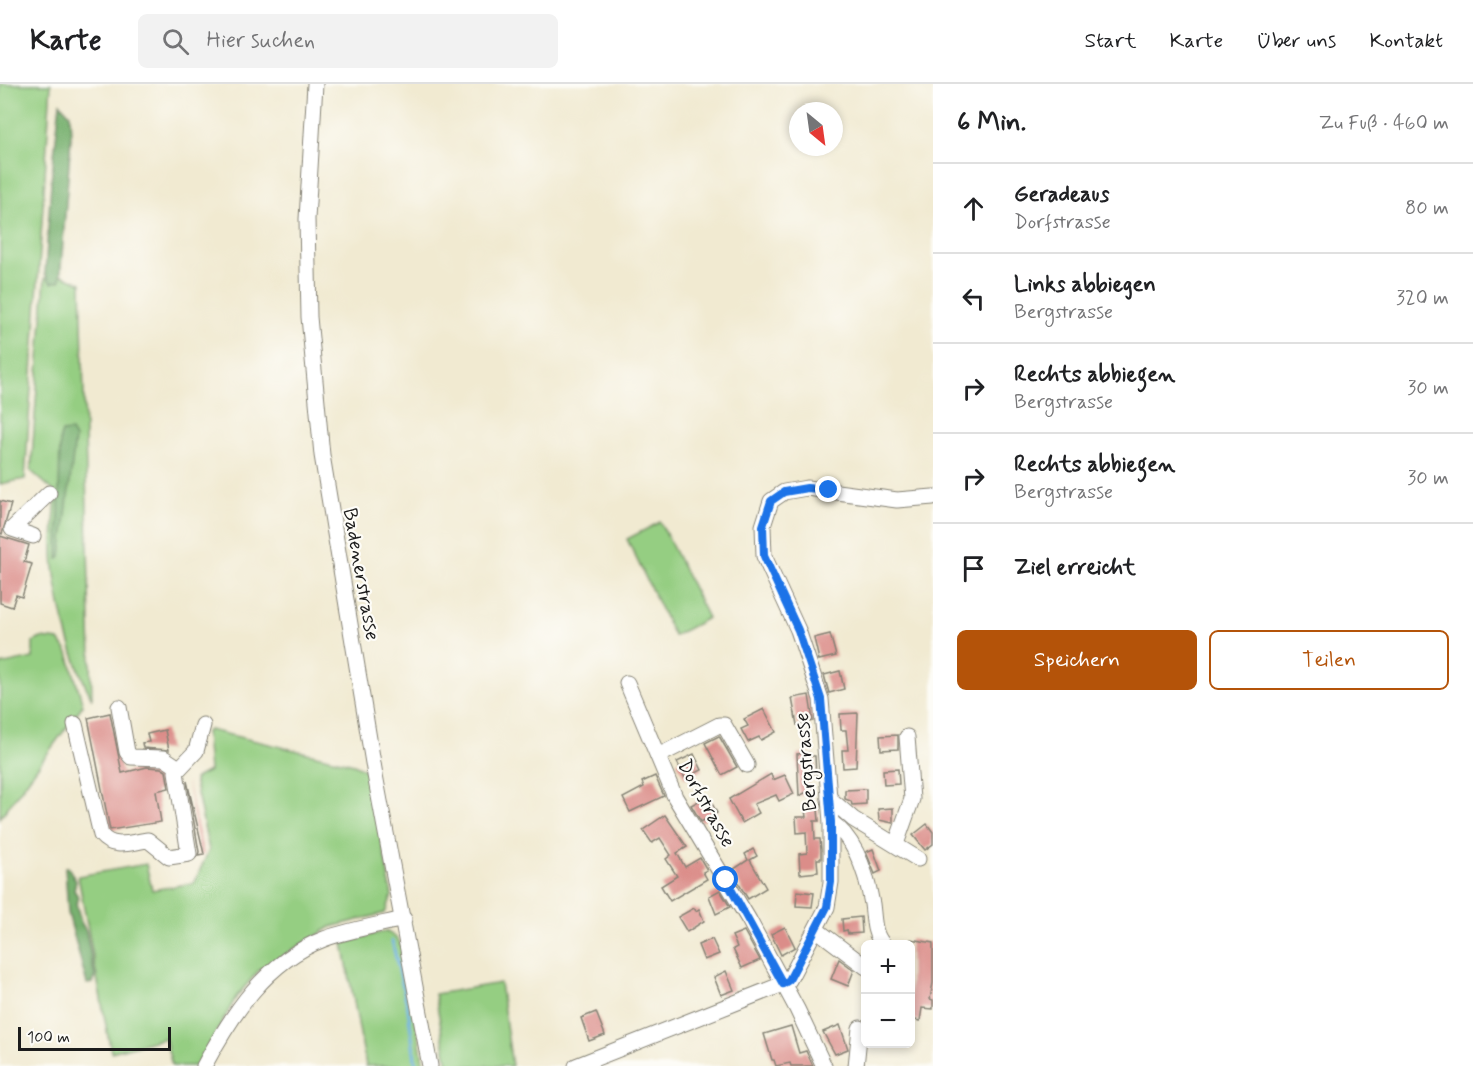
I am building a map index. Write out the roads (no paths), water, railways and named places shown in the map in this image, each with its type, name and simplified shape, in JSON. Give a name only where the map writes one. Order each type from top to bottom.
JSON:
[{"type":"street","name":"Badenerstrasse","points":[[315,84],[307,219],[309,317],[322,455],[374,764],[430,1066]]},
{"type":"street","name":"Bergstrasse","points":[[783,984],[789,980],[827,907],[831,882],[831,822],[821,699],[798,630],[764,556],[763,526],[771,501],[784,492],[807,488],[897,500],[933,497]]},
{"type":"street","points":[[33,536],[12,529],[49,493]]},
{"type":"street","name":"Dorfstrasse","points":[[627,683],[675,797],[726,880],[783,984],[824,1066]]},
{"type":"street","points":[[119,707],[127,752],[131,757],[164,758],[179,768]]},
{"type":"street","points":[[75,724],[101,835],[107,842],[115,845],[148,840],[169,857],[189,854],[176,772],[196,751],[203,725]]},
{"type":"street","points":[[658,756],[719,724],[724,725],[747,765]]},
{"type":"street","points":[[896,844],[912,799],[907,737]]},
{"type":"street","points":[[829,798],[853,819],[918,859]]},
{"type":"street","points":[[831,822],[844,831],[855,853],[869,891],[876,933],[880,940]]},
{"type":"street","points":[[204,1066],[224,1029],[264,977],[289,958],[323,939],[404,918]]},
{"type":"street","points":[[817,930],[861,963]]},
{"type":"street","points":[[576,1066],[597,1062],[783,984]]},
{"type":"street","points":[[856,1066],[860,1028]]},
{"type":"waterway","points":[[392,941],[408,1009],[416,1066]]}]
